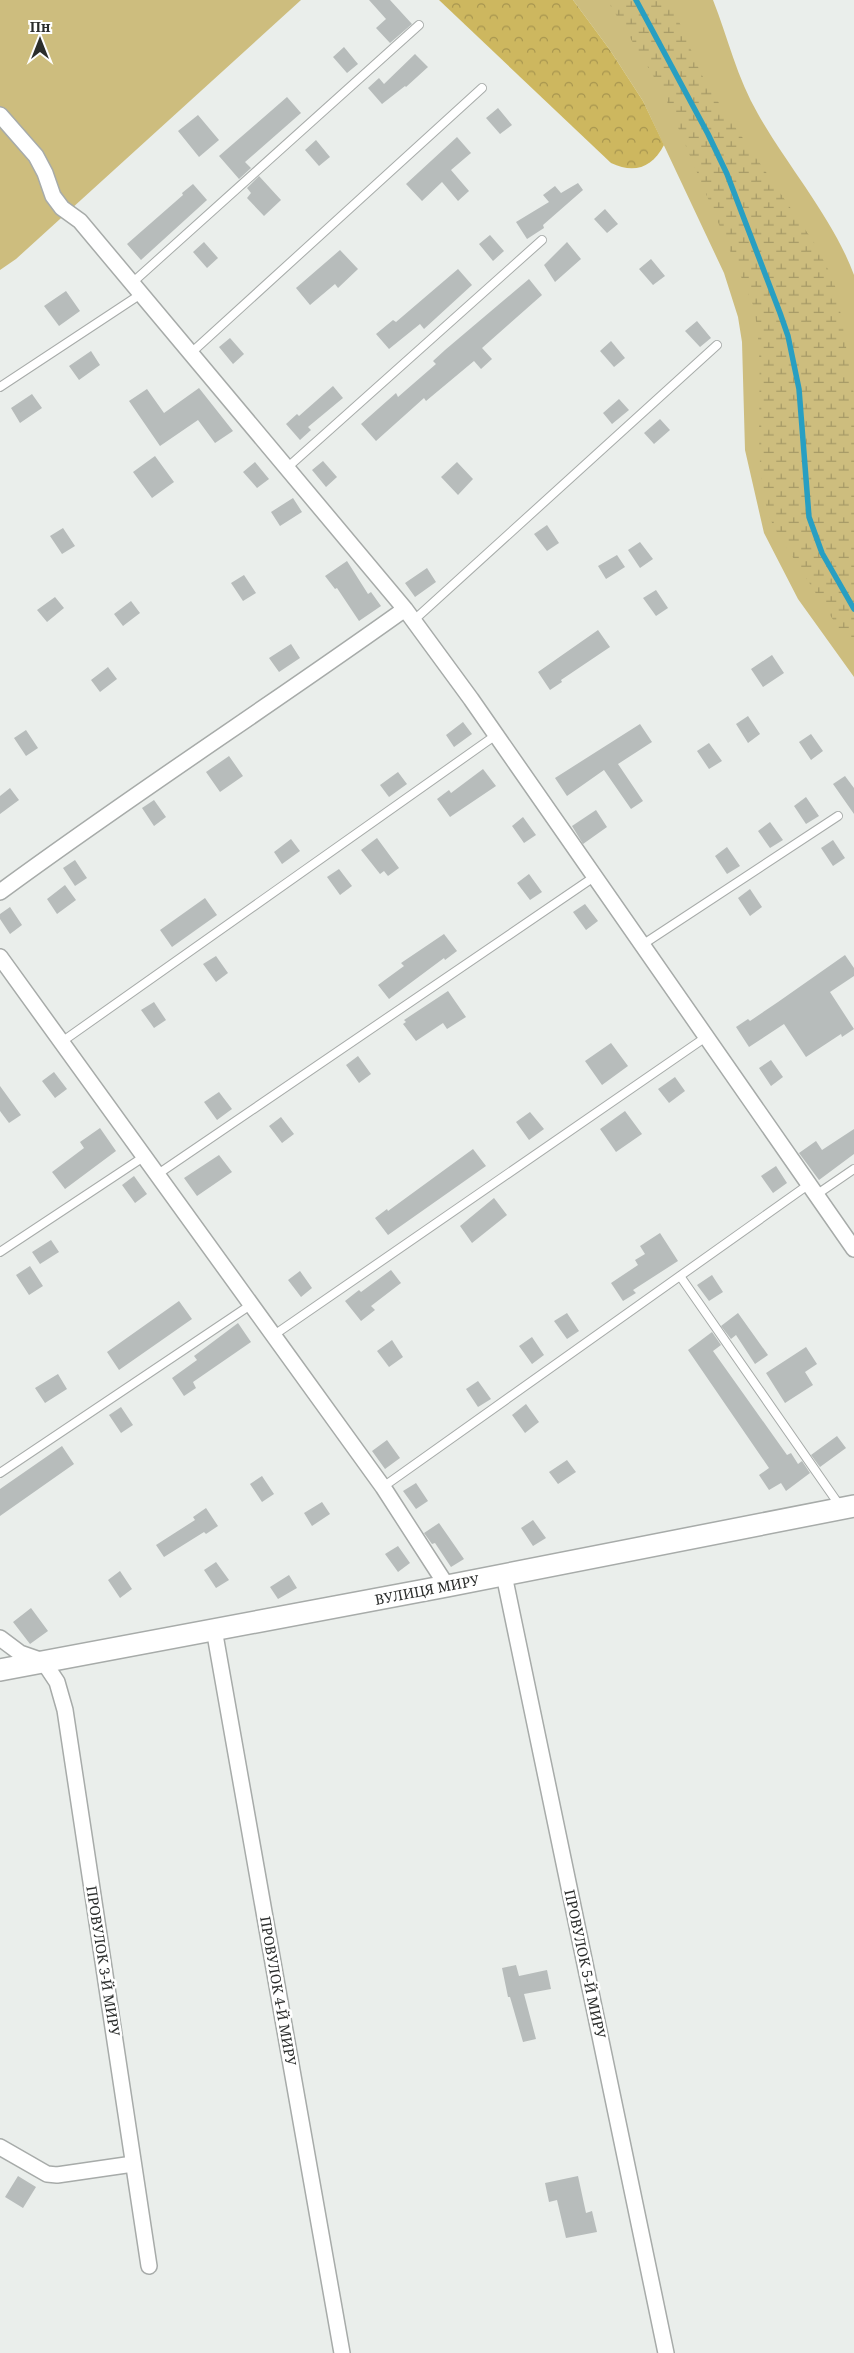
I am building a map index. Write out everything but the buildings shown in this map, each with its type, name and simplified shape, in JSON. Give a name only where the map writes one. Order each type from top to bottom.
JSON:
[{"type":"street","points":[[0,115],[36,156],[45,173],[53,196],[62,208],[80,221],[288,467],[409,615],[496,735],[854,1249]]},
{"type":"street","points":[[0,892],[70,840],[326,665],[409,615]]},
{"type":"street","points":[[0,956],[63,1041],[382,1487],[447,1586]]},
{"type":"street","name":"ВУЛИЦЯ МИРУ","points":[[0,1670],[447,1586],[848,1507]]},
{"type":"street","name":"ПРОВУЛОК 5-Й МИРУ","points":[[504,1575],[666,2353]]},
{"type":"street","name":"ПРОВУЛОК 4-Й МИРУ","points":[[214,1629],[342,2353]]},
{"type":"street","points":[[0,1638],[20,1653],[43,1661]]},
{"type":"street","name":"ПРОВУЛОК 3-Й МИРУ","points":[[43,1661],[57,1682],[65,1710],[149,2266]]},
{"type":"street","points":[[0,2147],[47,2174],[57,2175],[133,2164]]},
{"type":"lane","points":[[0,386],[137,288],[419,25]]},
{"type":"lane","points":[[191,353],[482,88]]},
{"type":"lane","points":[[288,467],[542,240]]},
{"type":"lane","points":[[409,615],[717,345]]},
{"type":"lane","points":[[63,1041],[496,735]]},
{"type":"lane","points":[[642,945],[838,816]]},
{"type":"lane","points":[[158,1174],[594,876]]},
{"type":"lane","points":[[274,1335],[706,1038]]},
{"type":"lane","points":[[0,1252],[145,1156]]},
{"type":"lane","points":[[382,1487],[680,1276],[812,1190],[854,1169]]},
{"type":"lane","points":[[680,1276],[848,1507]]},
{"type":"lane","points":[[0,1472],[252,1304]]},
{"type":"green space","points":[[0,0],[301,0],[16,259],[0,270]]},
{"type":"green space","points":[[439,0],[573,0],[610,50],[643,101],[664,145],[659,153],[642,167],[627,168],[611,163]]},
{"type":"green space","points":[[573,0],[713,0],[738,72],[758,114],[834,233],[854,275],[854,677],[798,599],[764,533],[745,450],[742,342],[738,317],[724,273],[643,101],[610,50]]},
{"type":"green space","points":[[607,0],[670,0],[708,87],[815,244],[832,277],[837,292],[854,395],[854,651],[783,543],[769,516],[762,484],[760,458],[759,355],[753,305],[663,92]]},
{"type":"waterway","points":[[636,0],[708,134],[727,174],[780,313],[788,336],[799,389],[809,517],[822,553],[854,609]]}]
